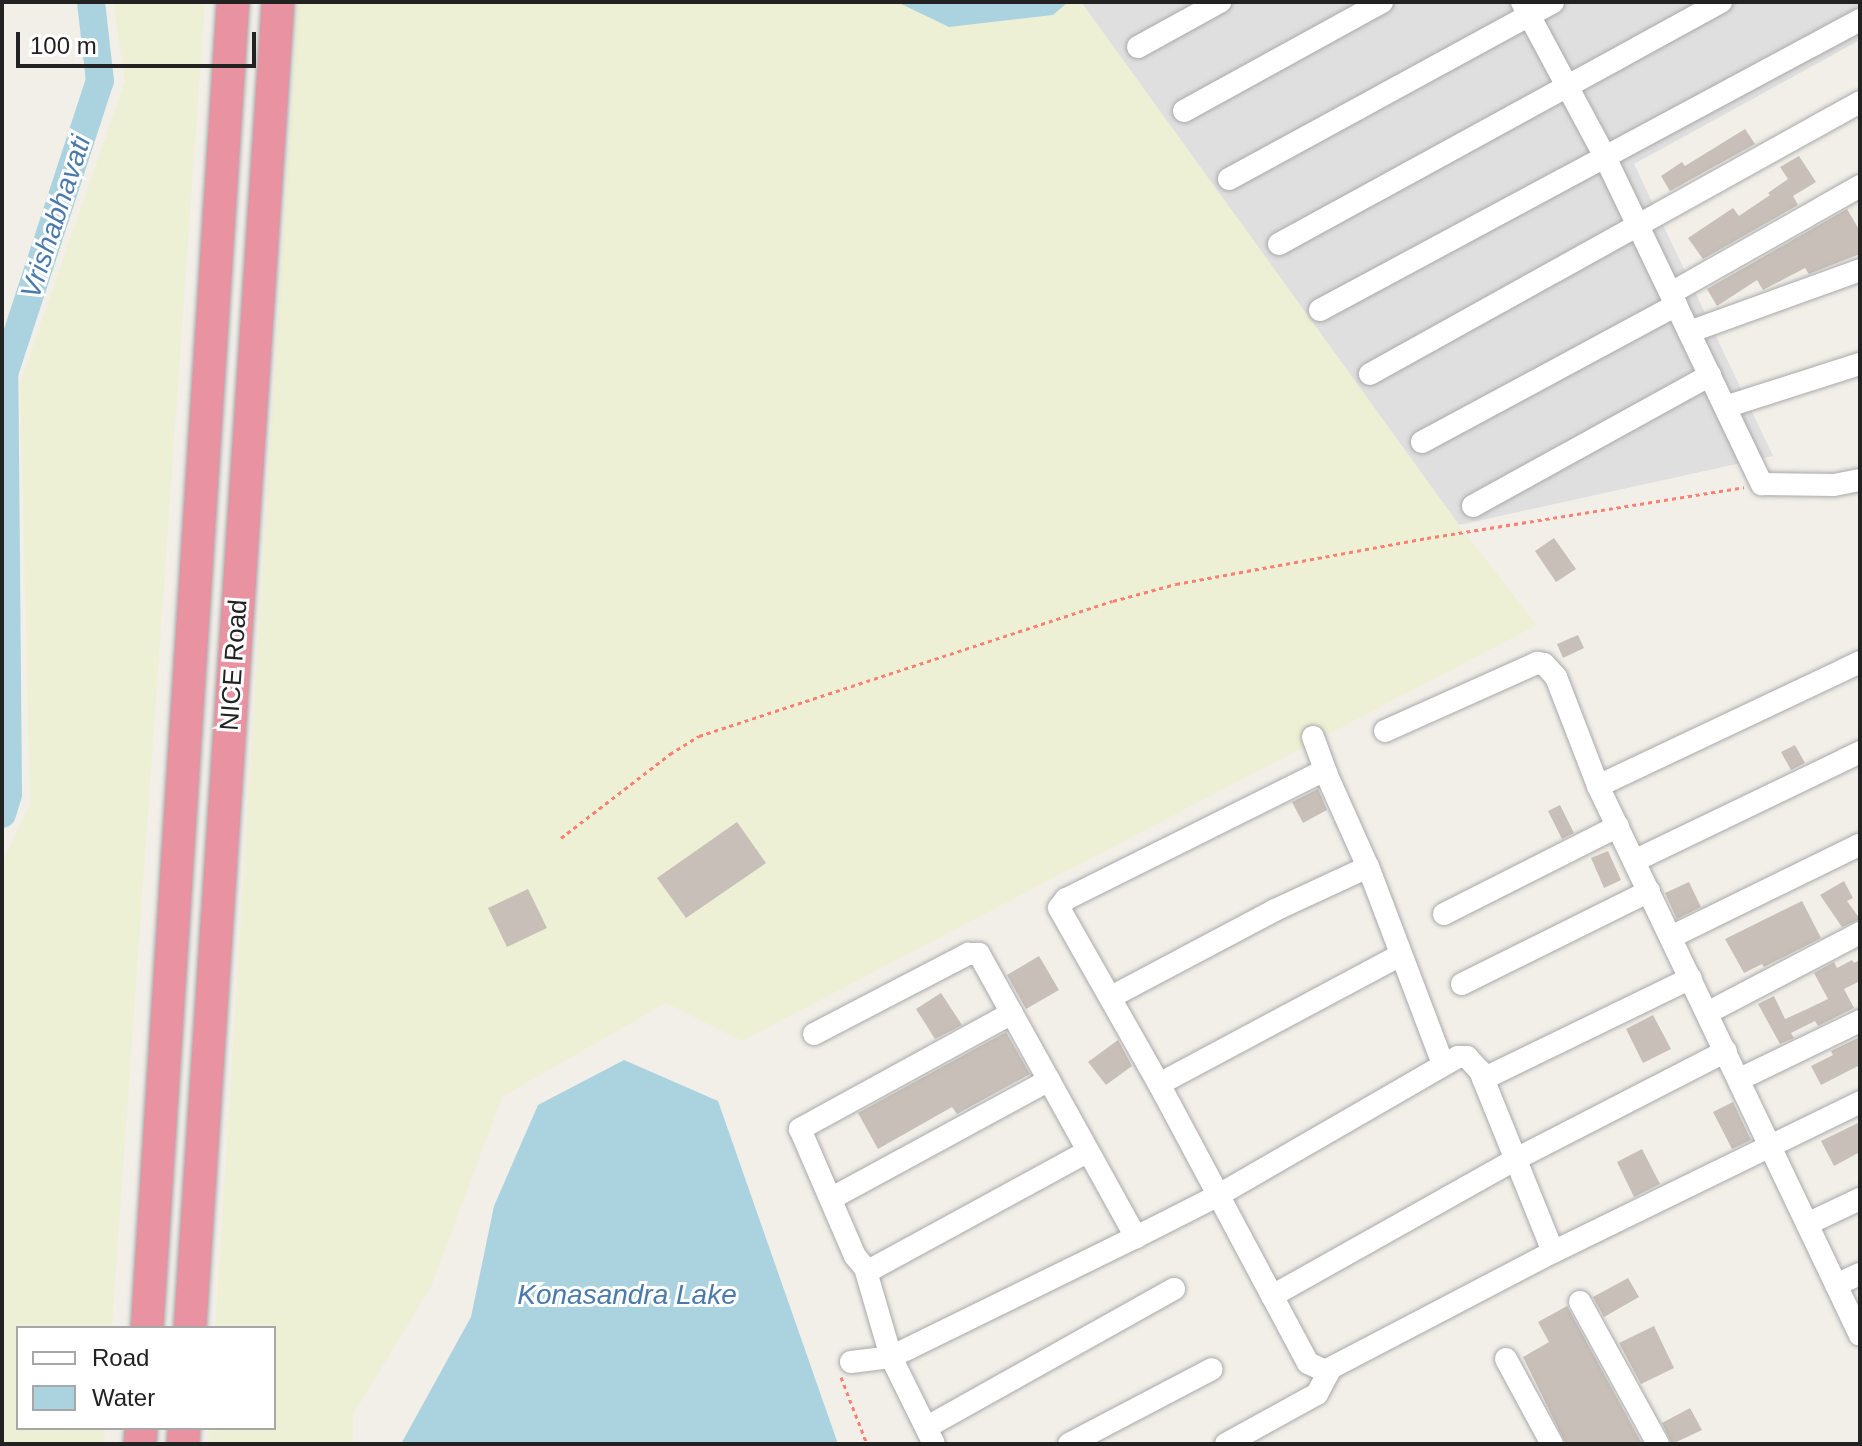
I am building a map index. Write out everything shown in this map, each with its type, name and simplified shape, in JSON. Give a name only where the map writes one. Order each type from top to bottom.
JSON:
[{"type":"highway","name":"NICE Road","points":[[147,1326],[233,2]]},
{"type":"highway","name":"NICE Road","points":[[190,1326],[278,2]]},
{"type":"street","points":[[1138,47],[1220,2]]},
{"type":"street","points":[[1184,111],[1382,2]]},
{"type":"street","points":[[1229,179],[1526,8],[1553,2]]},
{"type":"street","points":[[1279,244],[1721,2]]},
{"type":"street","points":[[1526,8],[1605,157],[1762,484],[1834,485],[1860,480]]},
{"type":"street","points":[[1320,310],[1860,20]]},
{"type":"street","points":[[1370,374],[1639,228],[1860,102]]},
{"type":"street","points":[[1422,442],[1673,299],[1860,186]]},
{"type":"street","points":[[1689,332],[1860,270]]},
{"type":"street","points":[[1725,407],[1860,364]]},
{"type":"street","points":[[1473,506],[1710,375]]},
{"type":"street","points":[[1598,786],[1860,662]]},
{"type":"street","points":[[1385,731],[1537,663],[1544,664],[1556,677],[1598,786],[1860,1335]]},
{"type":"street","points":[[1313,737],[1368,867],[1443,1064]]},
{"type":"street","points":[[1634,861],[1860,752]]},
{"type":"street","points":[[1327,775],[1319,773],[1306,779],[1061,904],[1058,913],[1111,997],[1308,1363],[1329,1371]]},
{"type":"street","points":[[1444,914],[1618,826]]},
{"type":"street","points":[[1671,937],[1859,845]]},
{"type":"street","points":[[1111,997],[1275,910],[1368,867]]},
{"type":"street","points":[[1462,984],[1649,891]]},
{"type":"street","points":[[1707,1013],[1860,933]]},
{"type":"street","points":[[814,1034],[973,952],[984,958],[1136,1237]]},
{"type":"street","points":[[1159,1084],[1401,955]]},
{"type":"street","points":[[1483,1079],[1691,978]]},
{"type":"street","points":[[1012,1013],[800,1129],[855,1256],[865,1268],[891,1357],[930,1435],[1174,1289]]},
{"type":"street","points":[[1740,1079],[1860,1021]]},
{"type":"street","points":[[1272,1296],[1516,1159],[1726,1051]]},
{"type":"street","points":[[851,1362],[891,1357],[1136,1237],[1217,1196],[1458,1057],[1467,1057],[1483,1079],[1553,1252]]},
{"type":"street","points":[[832,1198],[1049,1080]]},
{"type":"street","points":[[1226,1444],[1317,1394],[1329,1371],[1553,1252],[1860,1102]]},
{"type":"street","points":[[865,1268],[872,1269],[1088,1151]]},
{"type":"street","points":[[1807,1224],[1860,1199]]},
{"type":"street","points":[[1836,1285],[1860,1274]]},
{"type":"street","points":[[1580,1302],[1658,1444]]},
{"type":"street","points":[[1506,1359],[1552,1444]]},
{"type":"street","points":[[1069,1444],[1212,1369]]},
{"type":"path","points":[[561,838],[670,754],[699,736],[1113,601],[1176,584],[1427,538],[1762,484]]},
{"type":"path","points":[[851,1362],[841,1369],[840,1375],[867,1444]]},
{"type":"shaded area","points":[[1081,2],[1860,2],[1860,40],[1634,164],[1773,456],[1459,525]]},
{"type":"green space","points":[[113,2],[205,2],[112,1326],[16,1326],[16,1430],[105,1430],[104,1444],[2,1444],[2,863],[30,804],[20,383],[125,81]]},
{"type":"green space","points":[[298,2],[897,2],[949,27],[1053,15],[1068,2],[1081,2],[1459,525],[1537,625],[742,1041],[666,1003],[502,1097],[432,1285],[353,1415],[353,1444],[208,1444],[209,1430],[276,1430],[276,1326],[215,1326]]},
{"type":"water","points":[[897,2],[1068,2],[1053,15],[949,27]]},
{"type":"water","name":"Konasandra Lake","points":[[624,1060],[718,1101],[838,1444],[401,1444],[471,1317],[494,1206],[538,1105]]},
{"type":"building","points":[[1745,129],[1755,144],[1670,191],[1661,176],[1682,162],[1685,166]]},
{"type":"building","points":[[1799,156],[1816,182],[1793,196],[1798,205],[1703,259],[1688,238],[1733,208],[1739,216],[1770,195],[1768,193],[1788,179],[1780,167]]},
{"type":"building","points":[[1847,209],[1860,231],[1860,254],[1809,274],[1805,268],[1763,290],[1757,280],[1717,306],[1707,289]]},
{"type":"building","points":[[1554,538],[1576,569],[1556,582],[1535,551]]},
{"type":"building","points":[[1578,635],[1584,648],[1563,658],[1557,644]]},
{"type":"building","points":[[1795,745],[1805,763],[1791,770],[1781,752]]},
{"type":"building","points":[[1318,789],[1327,810],[1303,823],[1292,802]]},
{"type":"building","points":[[1560,805],[1574,833],[1562,839],[1548,811]]},
{"type":"building","points":[[737,822],[766,863],[686,918],[657,878]]},
{"type":"building","points":[[1608,851],[1621,880],[1604,888],[1591,858]]},
{"type":"building","points":[[1844,881],[1853,898],[1847,901],[1860,919],[1842,927],[1820,895]]},
{"type":"building","points":[[1689,882],[1701,907],[1677,919],[1665,893]]},
{"type":"building","points":[[528,889],[547,928],[507,947],[488,908]]},
{"type":"building","points":[[1802,901],[1821,938],[1764,967],[1762,964],[1744,973],[1725,939]]},
{"type":"building","points":[[1039,956],[1059,990],[1026,1009],[1007,975]]},
{"type":"building","points":[[1852,960],[1854,963],[1860,960],[1860,981],[1844,989],[1854,1008],[1818,1026],[1815,1021],[1791,1033],[1794,1038],[1780,1044],[1758,1004],[1774,996],[1785,1019],[1805,1010],[1828,999],[1814,973],[1834,962],[1837,968]]},
{"type":"building","points":[[941,993],[962,1025],[935,1039],[916,1009]]},
{"type":"building","points":[[1653,1015],[1671,1049],[1643,1063],[1626,1029]]},
{"type":"building","points":[[1006,1032],[1030,1074],[957,1114],[952,1107],[878,1149],[858,1113]]},
{"type":"building","points":[[1860,1037],[1860,1065],[1821,1085],[1811,1066],[1833,1055],[1831,1051]]},
{"type":"building","points":[[1118,1040],[1132,1066],[1106,1085],[1088,1062]]},
{"type":"building","points":[[1733,1102],[1751,1140],[1732,1149],[1713,1112]]},
{"type":"building","points":[[1860,1122],[1860,1152],[1834,1166],[1821,1141]]},
{"type":"building","points":[[1642,1149],[1660,1184],[1634,1197],[1617,1162]]},
{"type":"building","points":[[1628,1278],[1639,1297],[1604,1317],[1593,1297]]},
{"type":"building","points":[[1567,1306],[1641,1442],[1638,1444],[1566,1444],[1523,1357],[1549,1342],[1538,1322]]},
{"type":"building","points":[[1654,1326],[1674,1368],[1641,1384],[1619,1343]]},
{"type":"building","points":[[1690,1408],[1702,1430],[1672,1444],[1662,1423]]},
{"type":"waterway","name":"Vrishabhavati","points":[[2,814],[8,794],[4,374],[100,81],[91,2]]}]
